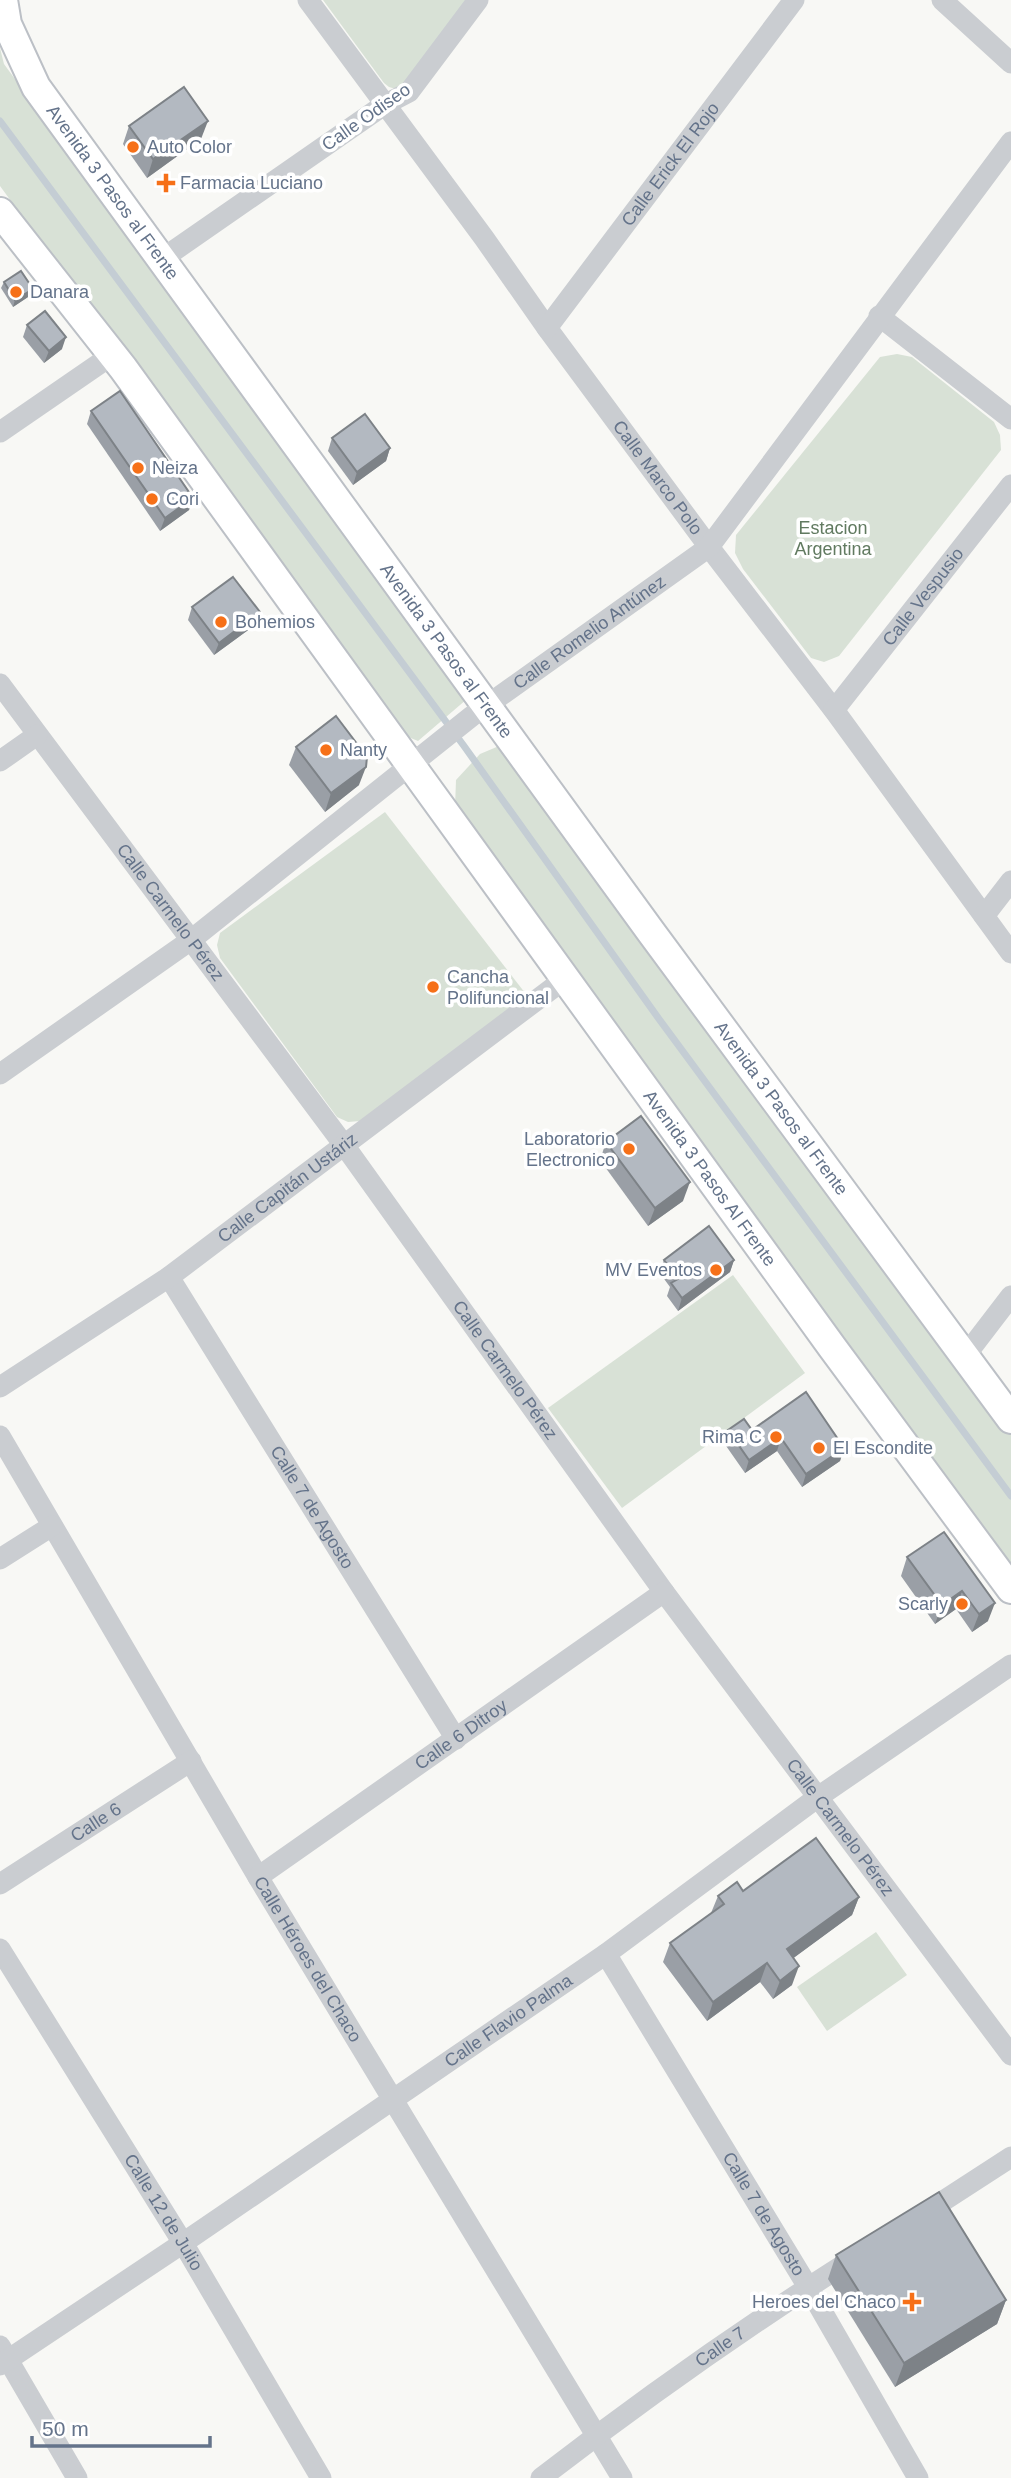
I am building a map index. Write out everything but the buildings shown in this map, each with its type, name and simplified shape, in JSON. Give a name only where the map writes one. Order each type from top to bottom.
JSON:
[{"type":"main road","name":"Avenida 3 Pasos al Frente","points":[[2,0],[7,24],[36,87],[162,259],[480,710],[965,1356]]},
{"type":"main road","points":[[0,212],[420,757]]},
{"type":"main road","name":"Avenida 3 Pasos Al Frente","points":[[420,757],[566,978],[832,1347],[1011,1589]]},
{"type":"main road","points":[[965,1356],[1011,1419]]},
{"type":"street","name":"Calle Marco Polo","points":[[309,0],[709,548],[834,710],[1011,953]]},
{"type":"street","name":"Calle Odiseo","points":[[162,259],[384,105],[409,92],[478,0]]},
{"type":"street","name":"Calle Erick El Rojo","points":[[547,328],[794,0]]},
{"type":"street","points":[[942,0],[1011,63]]},
{"type":"street","name":"Calle Romelio Antúnez","points":[[0,1074],[191,940],[480,710],[709,548],[1011,142]]},
{"type":"street","points":[[879,316],[1011,419]]},
{"type":"street","points":[[0,432],[112,355]]},
{"type":"street","name":"Calle Vespusio","points":[[834,710],[1011,485]]},
{"type":"street","name":"Calle Carmelo Pérez","points":[[0,684],[344,1145],[664,1592],[1011,2055]]},
{"type":"street","points":[[0,761],[37,735]]},
{"type":"street","points":[[984,916],[1011,881]]},
{"type":"street","name":"Calle Capitán Ustáriz","points":[[0,1387],[169,1277],[566,978]]},
{"type":"street","name":"Calle 7 de Agosto","points":[[169,1277],[456,1739]]},
{"type":"street","points":[[965,1356],[1011,1296]]},
{"type":"street","name":"Calle Héroes del Chaco","points":[[0,1436],[258,1877],[622,2478]]},
{"type":"street","points":[[0,1559],[52,1526]]},
{"type":"street","name":"Calle 6 Ditroy","points":[[258,1877],[664,1592]]},
{"type":"street","name":"Calle Flavio Palma","points":[[3,2357],[183,2243],[606,1954],[818,1797],[1011,1665]]},
{"type":"street","name":"Calle 6","points":[[0,1884],[191,1760]]},
{"type":"street","name":"Calle 12 de Julio","points":[[0,1949],[183,2243],[321,2478]]},
{"type":"street","name":"Calle 7 de Agosto","points":[[606,1954],[808,2287],[918,2478]]},
{"type":"street","points":[[898,2229],[1011,2157]]},
{"type":"street","name":"Calle 7","points":[[541,2478],[597,2435],[808,2287],[876,2244]]},
{"type":"street","points":[[3,2357],[78,2478]]},
{"type":"green space","points":[[323,0],[470,0],[407,82],[396,89],[384,83]]},
{"type":"green space","points":[[0,48],[4,64],[467,699],[418,741],[401,734],[0,186]]},
{"type":"green space","name":"Estacion Argentina","points":[[897,354],[912,357],[994,422],[1000,435],[1001,450],[839,656],[824,662],[811,658],[743,569],[735,553],[736,535],[880,357]]},
{"type":"green space","points":[[499,746],[1011,1435],[1011,1565],[455,807],[456,780],[480,754]]},
{"type":"green space","points":[[385,812],[529,998],[360,1121],[348,1122],[337,1117],[220,958],[217,945],[220,933]]},
{"type":"green space","points":[[733,1275],[805,1373],[622,1508],[548,1408]]},
{"type":"green space","points":[[876,1932],[907,1975],[827,2031],[797,1987]]},
{"type":"waterway","points":[[0,121],[464,746],[659,1019],[1011,1496]]},
{"type":"place","name":"Auto Color","points":[[133,147]]},
{"type":"place","name":"Farmacia Luciano","points":[[166,183]]},
{"type":"place","name":"Danara","points":[[16,292]]},
{"type":"place","name":"Neiza","points":[[138,468]]},
{"type":"place","name":"Cori","points":[[152,499]]},
{"type":"place","name":"Bohemios","points":[[221,622]]},
{"type":"place","name":"Nanty","points":[[326,750]]},
{"type":"place","name":"Cancha Polifuncional","points":[[433,987]]},
{"type":"place","name":"Laboratorio Electronico","points":[[629,1149]]},
{"type":"place","name":"MV Eventos","points":[[716,1270]]},
{"type":"place","name":"Rima C","points":[[776,1437]]},
{"type":"place","name":"El Escondite","points":[[819,1448]]},
{"type":"place","name":"Scarly","points":[[962,1604]]},
{"type":"place","name":"Heroes del Chaco","points":[[912,2302]]}]
